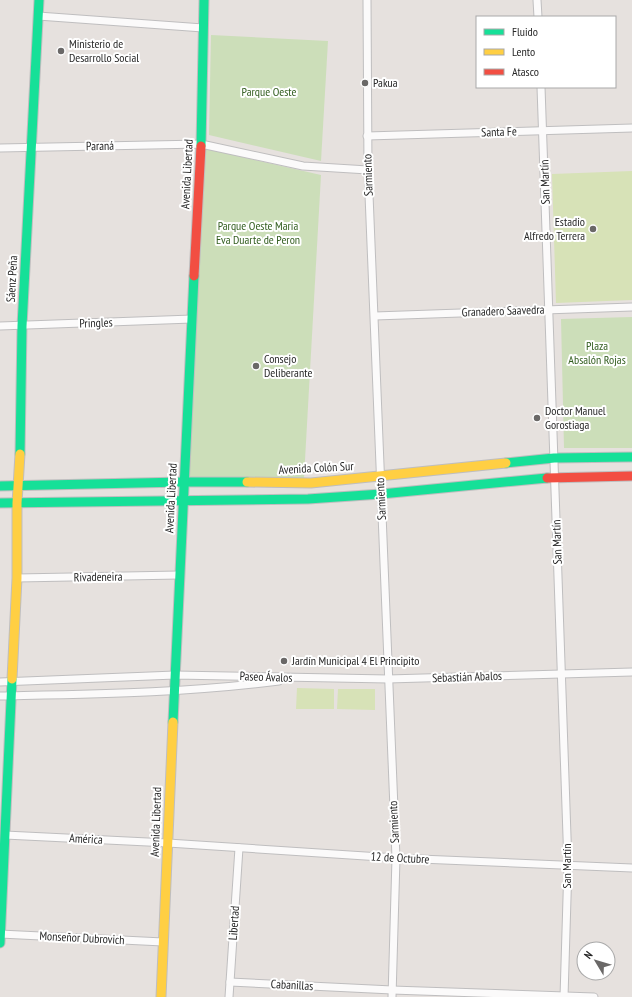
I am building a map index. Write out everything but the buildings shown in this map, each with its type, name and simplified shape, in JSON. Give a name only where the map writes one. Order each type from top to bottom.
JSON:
[{"type":"main road","name":"Sáenz Peña","points":[[0,943],[2,860],[5,835],[4,765],[12,696],[17,578],[17,503],[19,486],[22,326],[39,0]]},
{"type":"main road","name":"Avenida Libertad","points":[[161,997],[183,482],[201,144],[204,0]]},
{"type":"main road","name":"Avenida Colón Sur","points":[[0,486],[183,482],[311,483],[554,458],[632,457]]},
{"type":"main road","points":[[0,503],[308,499],[381,494],[555,478],[632,476]]},
{"type":"street","name":"Sarmiento","points":[[367,0],[368,170],[379,476],[396,858],[392,994]]},
{"type":"street","points":[[537,0],[538,16]]},
{"type":"street","points":[[38,16],[203,28]]},
{"type":"street","name":"San Martín","points":[[541,88],[568,865],[564,996]]},
{"type":"street","name":"Santa Fe","points":[[367,136],[632,128]]},
{"type":"street","points":[[201,144],[303,166],[368,170]]},
{"type":"street","name":"Paraná","points":[[0,148],[201,144]]},
{"type":"street","name":"Granadero Saavedra","points":[[374,316],[632,307]]},
{"type":"street","name":"Pringles","points":[[0,326],[192,319]]},
{"type":"street","name":"Rivadeneira","points":[[17,578],[179,575]]},
{"type":"street","name":"Sebastián Abalos","points":[[302,678],[388,679],[632,672]]},
{"type":"street","name":"Paseo Ávalos","points":[[0,682],[175,675],[302,678]]},
{"type":"street","name":"Paseo Ávalos","points":[[0,696],[174,691],[247,685],[302,678]]},
{"type":"street","name":"América","points":[[5,835],[168,843]]},
{"type":"street","name":"12 de Octubre","points":[[168,843],[396,858],[632,868]]},
{"type":"street","name":"Libertad","points":[[230,997],[239,848]]},
{"type":"street","name":"Monseñor Dubrovich","points":[[0,934],[163,942]]},
{"type":"street","name":"Cabanillas","points":[[230,982],[392,994],[594,997]]},
{"type":"green space","name":"Parque Oeste","points":[[211,35],[328,41],[321,161],[209,135]]},
{"type":"green space","name":"Parque Oeste Maria Eva Duarte de Peron","points":[[203,148],[321,175],[304,478],[187,480]]},
{"type":"green space","name":"Estadio Alfredo Terrera","points":[[632,171],[632,300],[556,303],[552,174]]},
{"type":"green space","name":"Plaza Absalón Rojas","points":[[632,317],[632,448],[564,448],[561,319]]},
{"type":"green space","points":[[297,688],[334,689],[334,709],[296,709]]},
{"type":"green space","points":[[338,689],[375,689],[375,710],[337,709]]},
{"type":"traffic: fast","points":[[20,454],[22,326],[39,0]]},
{"type":"traffic: fast","points":[[201,146],[204,0]]},
{"type":"traffic: fast","points":[[173,722],[194,276]]},
{"type":"traffic: fast","points":[[506,463],[554,458],[632,457]]},
{"type":"traffic: fast","points":[[0,503],[308,499],[381,494],[547,478]]},
{"type":"traffic: fast","points":[[0,486],[247,482]]},
{"type":"traffic: fast","points":[[0,943],[12,679]]},
{"type":"traffic: slow","points":[[12,679],[17,578],[17,503],[20,454]]},
{"type":"traffic: slow","points":[[247,482],[311,483],[506,463]]},
{"type":"traffic: slow","points":[[161,997],[173,722]]},
{"type":"traffic: jam","points":[[194,276],[201,146]]},
{"type":"traffic: jam","points":[[547,478],[632,476]]},
{"type":"place","name":"Ministerio de Desarrollo Social","points":[[61,51]]},
{"type":"place","name":"Pakua","points":[[365,83]]},
{"type":"place","name":"Estadio Alfredo Terrera","points":[[593,229]]},
{"type":"place","name":"Consejo Deliberante","points":[[256,366]]},
{"type":"place","name":"Doctor Manuel Gorostiaga","points":[[537,418]]},
{"type":"place","name":"Jardín Municipal 4 El Principito","points":[[284,661]]}]
